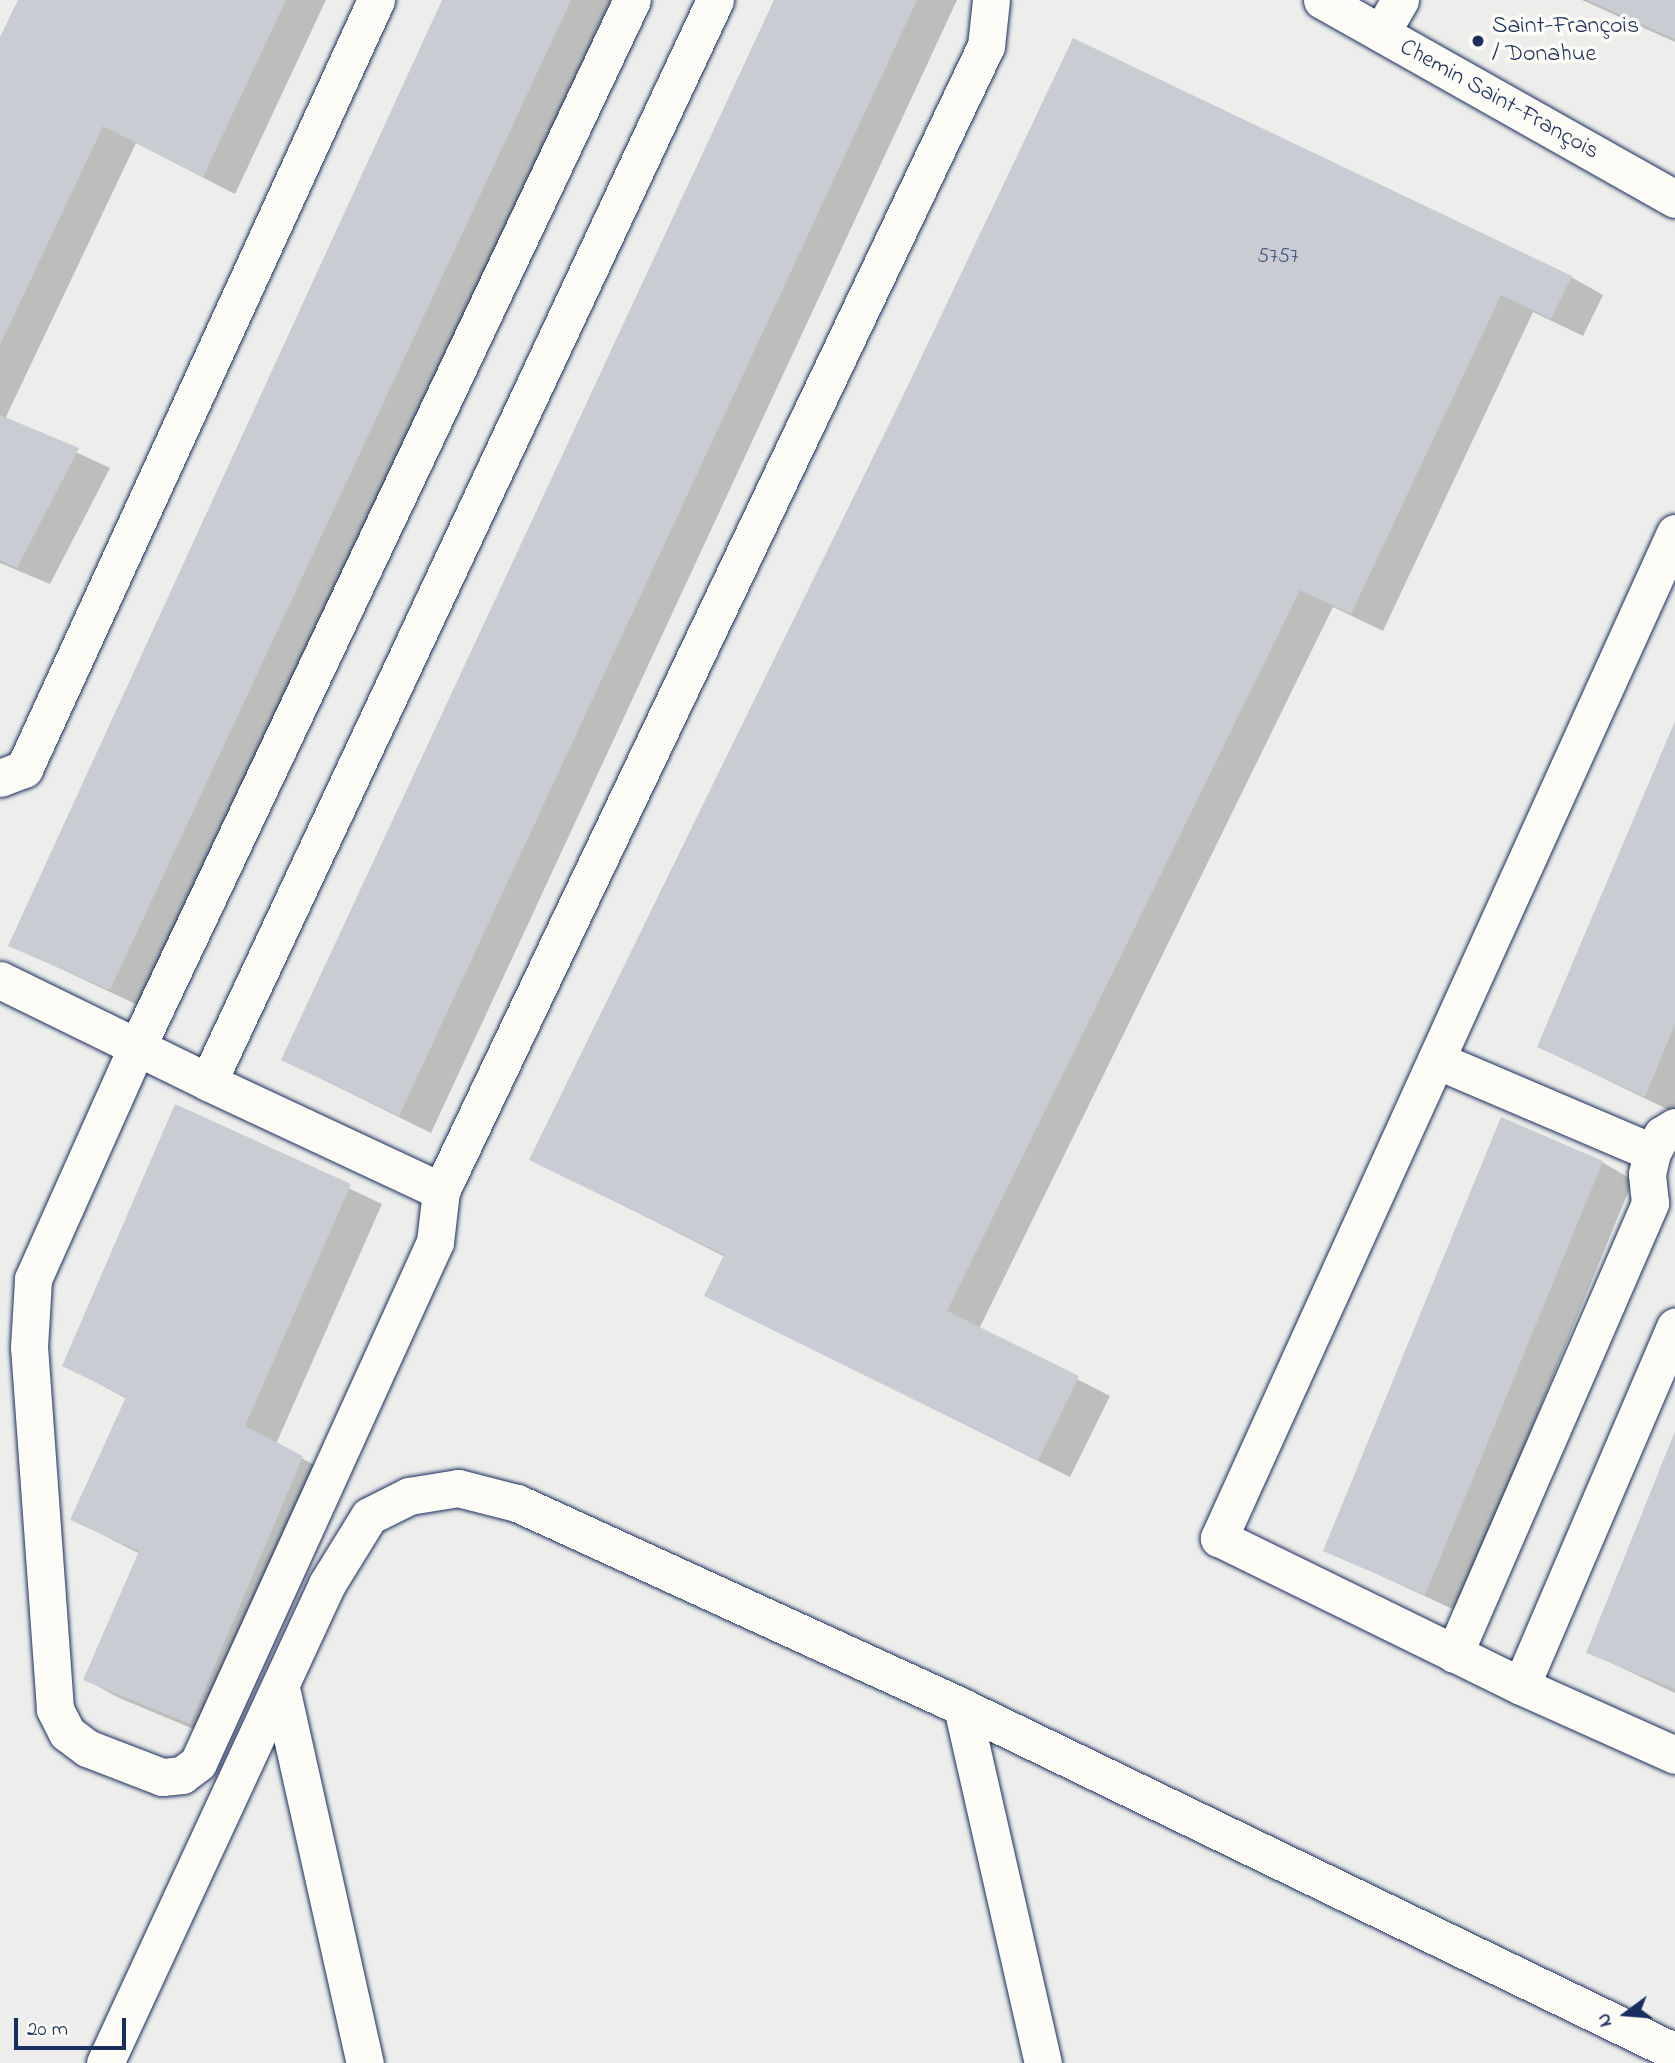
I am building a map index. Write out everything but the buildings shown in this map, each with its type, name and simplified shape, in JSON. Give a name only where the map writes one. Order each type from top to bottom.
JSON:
[{"type":"street","points":[[0,778],[24,769],[376,0]]},
{"type":"street","points":[[632,0],[137,1047],[33,1279],[29,1347],[55,1709],[67,1733],[87,1748],[162,1777],[182,1775],[198,1763],[435,1242],[441,1191],[986,46],[992,0]]},
{"type":"street","points":[[208,1082],[715,0]]},
{"type":"street","name":"Chemin Saint-François","points":[[1322,0],[1675,199]]},
{"type":"street","points":[[1381,33],[1400,0]]},
{"type":"street","points":[[1675,533],[1219,1538],[1521,1686],[1675,1755]]},
{"type":"street","points":[[0,979],[208,1082],[441,1191]]},
{"type":"street","points":[[1436,1060],[1663,1139],[1647,1174],[1650,1203],[1454,1654]]},
{"type":"street","points":[[1521,1686],[1675,1327]]},
{"type":"street","points":[[105,2063],[327,1584],[369,1516],[409,1496],[458,1488],[517,1503],[962,1707],[1675,2052]]},
{"type":"street","points":[[281,1688],[365,2063]]},
{"type":"street","points":[[962,1707],[1043,2063]]},
{"type":"shaded area","points":[[0,0],[1675,0],[1675,2063],[0,2063]]},
{"type":"place","name":"Saint-François / Donahue","points":[[1478,41]]}]
